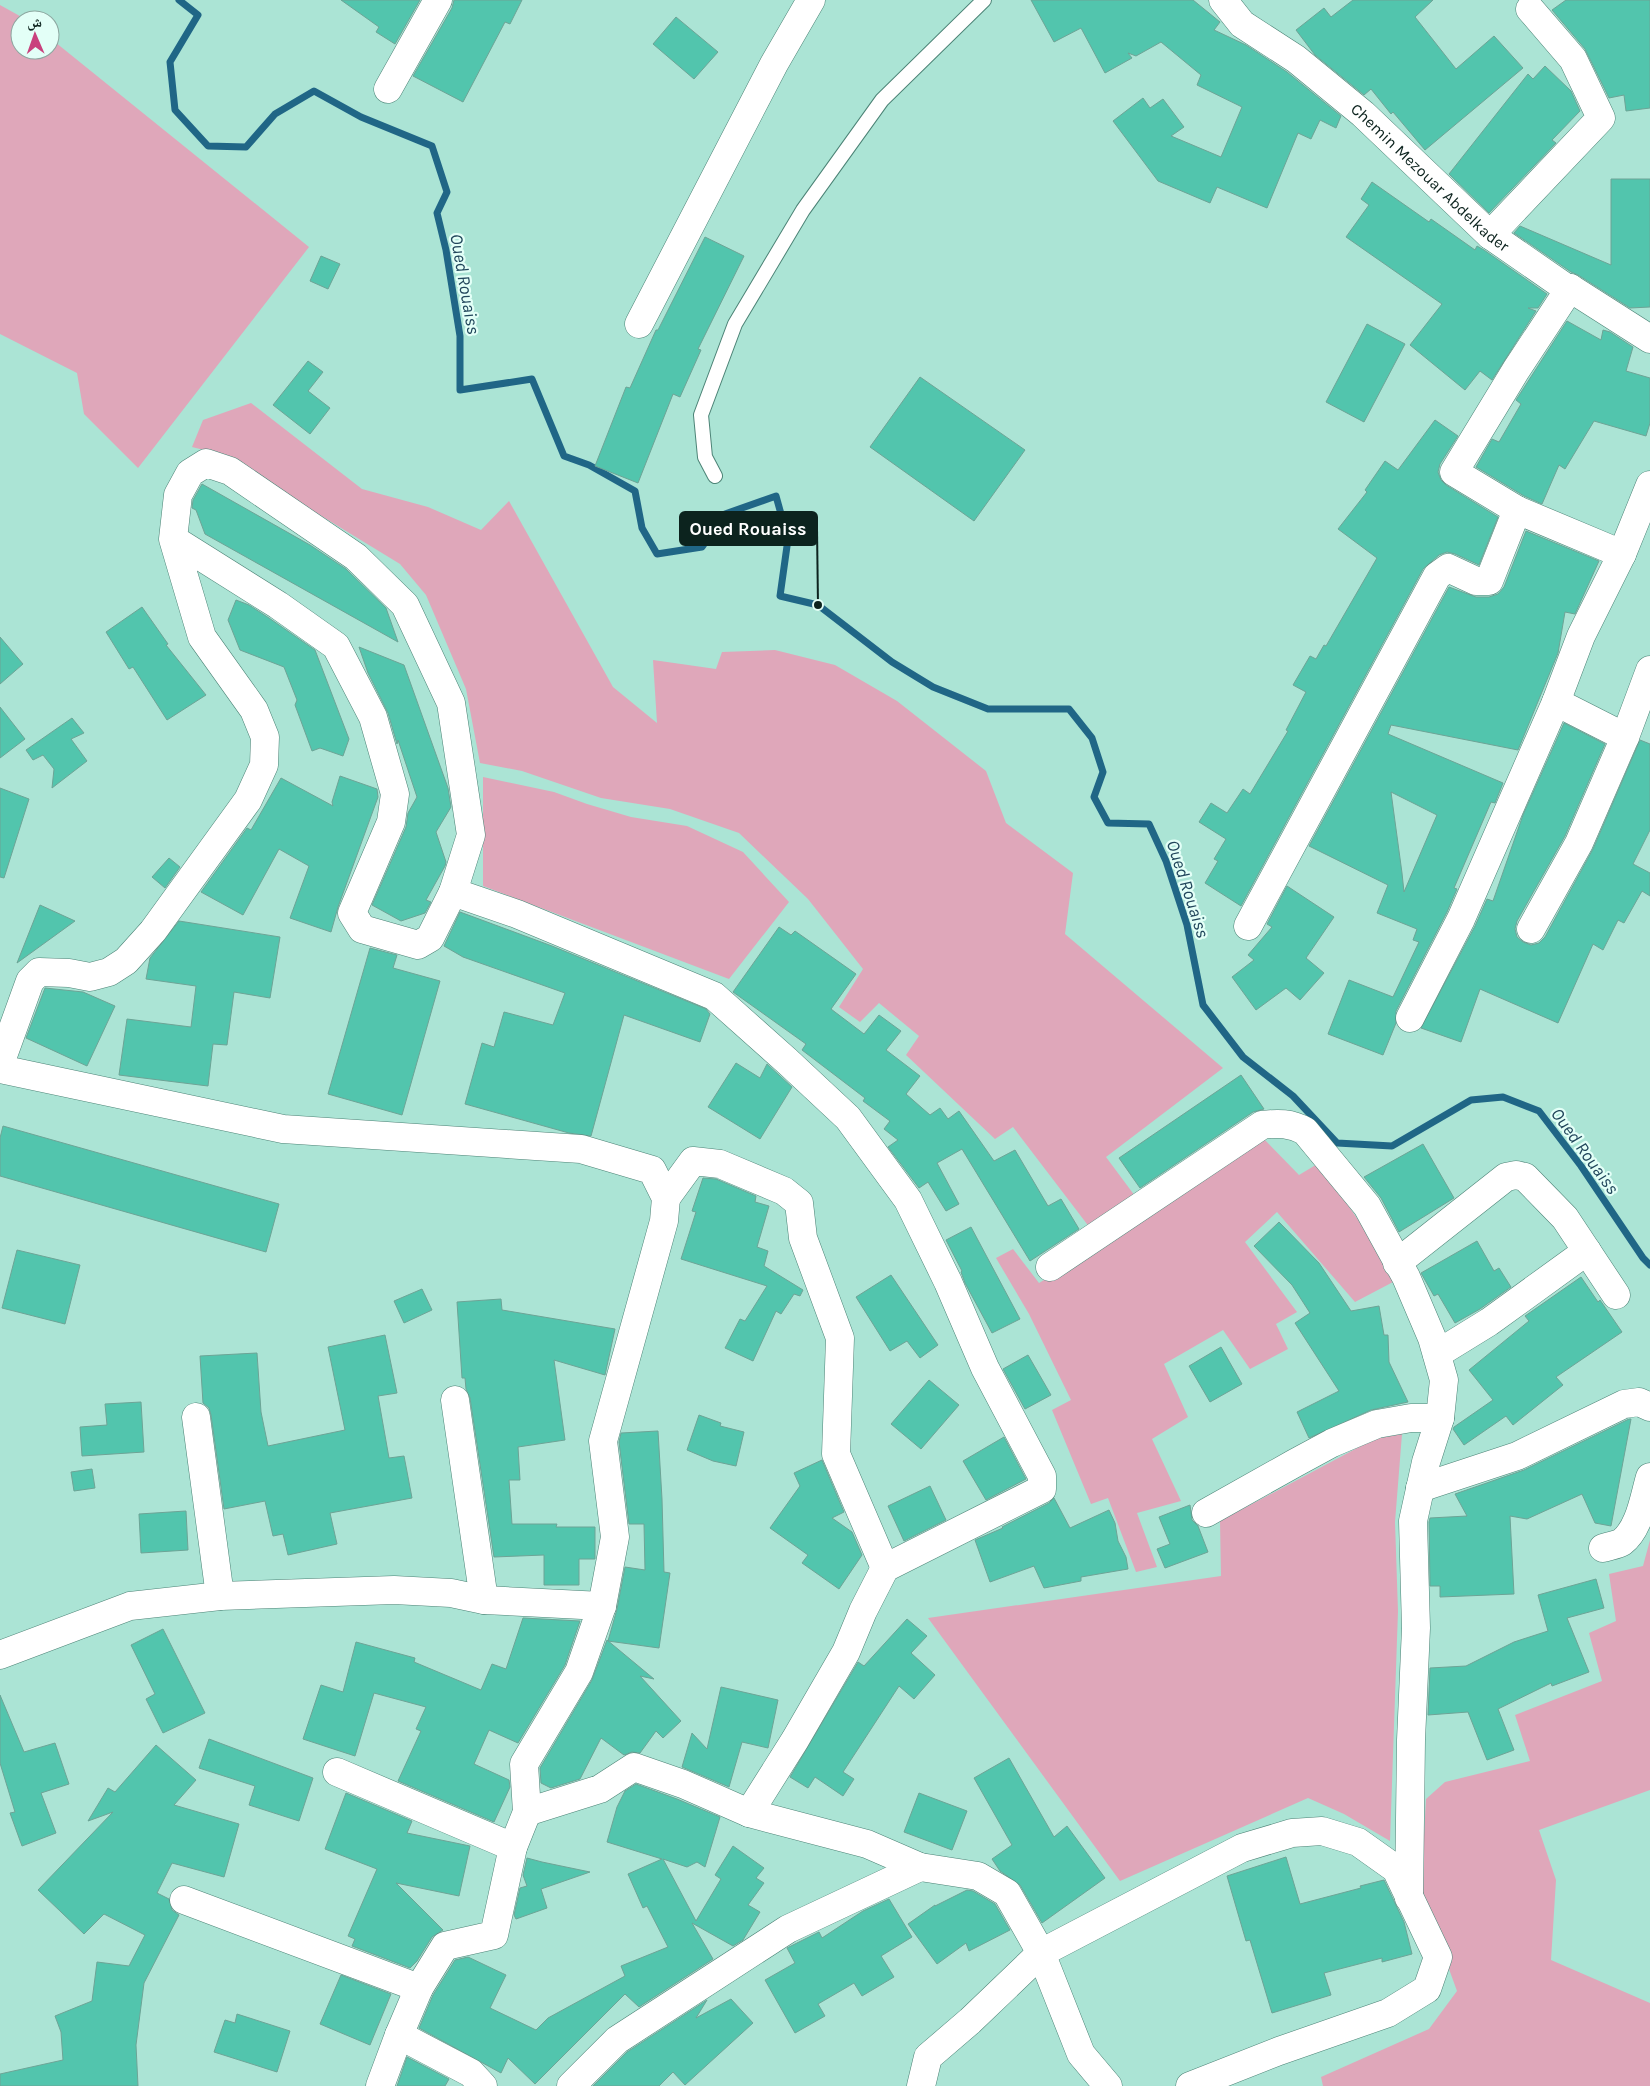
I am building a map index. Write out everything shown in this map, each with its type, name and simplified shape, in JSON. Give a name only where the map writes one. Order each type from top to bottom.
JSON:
[{"type":"street","points":[[388,89],[438,0]]},
{"type":"street","points":[[639,324],[774,64],[811,0]]},
{"type":"street","name":"Chemin Mezouar Abdelkader","points":[[1222,0],[1242,24],[1296,59],[1363,114],[1490,235],[1564,288],[1570,288],[1650,339]]},
{"type":"street","points":[[1490,235],[1601,118],[1573,59],[1530,9]]},
{"type":"street","points":[[1570,288],[1516,370],[1454,472],[1517,510],[1622,554]]},
{"type":"street","points":[[0,1064],[30,981],[39,972],[50,971],[90,977],[109,972],[126,961],[153,931],[248,800],[264,765],[265,737],[254,710],[202,637],[173,539],[178,495],[190,473],[206,463],[230,471],[356,557],[405,605],[451,704],[471,835],[453,892],[430,938],[418,945],[362,928],[352,913],[391,822],[395,794],[373,717],[336,646],[278,605],[173,539]]},
{"type":"street","points":[[1410,1018],[1461,919],[1556,702],[1581,636],[1622,554],[1650,484]]},
{"type":"street","points":[[1248,926],[1437,576],[1448,568],[1476,581],[1489,581],[1517,510]]},
{"type":"street","points":[[1531,929],[1579,843],[1625,737],[1650,670]]},
{"type":"street","points":[[1556,702],[1625,737]]},
{"type":"street","points":[[453,892],[517,914],[714,996],[848,1118],[908,1200],[948,1282],[986,1368],[1042,1476],[1042,1490],[885,1568],[863,1611],[846,1652],[748,1813]]},
{"type":"street","points":[[0,1069],[283,1129],[581,1150],[652,1170],[666,1198],[664,1222],[603,1441],[615,1537],[602,1606],[579,1672],[524,1764],[527,1812],[513,1846],[494,1935],[445,1946],[419,1988],[380,2086]]},
{"type":"street","points":[[1050,1267],[1262,1125],[1278,1123],[1296,1126],[1305,1131],[1367,1206],[1397,1262],[1432,1338],[1444,1380],[1440,1418],[1426,1462],[1413,1521],[1416,1628],[1409,1898]]},
{"type":"street","points":[[666,1198],[693,1161],[720,1164],[784,1191],[799,1203],[803,1238],[840,1338],[836,1454],[885,1568]]},
{"type":"street","points":[[1397,1262],[1506,1177],[1516,1175],[1525,1177],[1565,1218],[1616,1296]]},
{"type":"street","points":[[1437,1354],[1489,1322],[1587,1251]]},
{"type":"street","points":[[455,1400],[484,1600]]},
{"type":"street","points":[[1420,1488],[1517,1456],[1624,1404],[1639,1402],[1650,1407]]},
{"type":"street","points":[[196,1417],[220,1596]]},
{"type":"street","points":[[1206,1513],[1317,1451],[1377,1424],[1410,1418],[1440,1418]]},
{"type":"street","points":[[1603,1548],[1620,1543],[1630,1535],[1637,1520],[1650,1476]]},
{"type":"street","points":[[0,1654],[130,1606],[220,1596],[394,1590],[451,1593],[484,1600],[602,1606]]},
{"type":"street","points":[[527,1812],[600,1789],[634,1767],[683,1784],[748,1813],[867,1844],[920,1867],[978,1876],[1007,1893],[1041,1953],[1081,2054],[1108,2086]]},
{"type":"street","points":[[337,1772],[513,1846]]},
{"type":"street","points":[[921,2086],[928,2057],[1041,1953],[1242,1848],[1292,1833],[1322,1831],[1358,1842],[1396,1869],[1438,1957],[1427,1989],[1388,2013],[1279,2051],[1190,2086]]},
{"type":"street","points":[[571,2086],[617,2040],[788,1929],[920,1867]]},
{"type":"street","points":[[184,1900],[419,1988]]},
{"type":"street","points":[[399,2035],[470,2073],[483,2086]]},
{"type":"lane","points":[[715,476],[705,458],[701,416],[734,324],[803,210],[882,100],[984,0]]},
{"type":"shaded area","points":[[0,5],[10,11],[10,60],[60,60],[60,46],[309,247],[138,468],[84,414],[77,373],[0,334]]},
{"type":"shaded area","points":[[251,403],[362,489],[428,507],[481,530],[509,501],[613,687],[657,723],[653,660],[716,669],[722,652],[775,650],[835,665],[897,701],[986,771],[1006,823],[1073,873],[1065,934],[1223,1068],[1106,1157],[1135,1196],[1090,1228],[1013,1127],[995,1139],[906,1055],[919,1036],[879,1003],[860,1022],[839,1007],[863,969],[808,899],[739,833],[670,809],[601,798],[522,771],[480,763],[466,689],[426,595],[400,564],[228,456],[192,447],[203,420]]},
{"type":"shaded area","points":[[483,777],[554,792],[631,817],[687,826],[743,852],[789,902],[729,979],[483,886]]},
{"type":"shaded area","points":[[1262,1137],[1299,1175],[1319,1163],[1374,1243],[1395,1281],[1355,1302],[1277,1212],[1245,1242],[1297,1312],[1276,1324],[1288,1349],[1250,1369],[1223,1330],[1164,1364],[1188,1417],[1152,1439],[1181,1501],[1137,1513],[1157,1567],[1136,1572],[1108,1498],[1091,1504],[1052,1410],[1071,1400],[1029,1314],[996,1258],[1013,1249],[1039,1283],[1115,1237]]},
{"type":"shaded area","points":[[1402,1434],[1395,1522],[1398,1611],[1390,1841],[1344,1814],[1308,1798],[1120,1881],[928,1618],[1221,1576],[1220,1521],[1374,1439]]},
{"type":"shaded area","points":[[1650,1540],[1650,1790],[1539,1830],[1556,1880],[1551,1960],[1650,2003],[1650,2086],[1323,2086],[1321,2077],[1429,2029],[1457,1991],[1421,1892],[1426,1799],[1445,1782],[1530,1761],[1515,1715],[1602,1681],[1589,1633],[1616,1621],[1609,1574],[1643,1566]]},
{"type":"building","points":[[341,0],[420,0],[395,44],[376,32],[379,27]]},
{"type":"building","points":[[454,0],[522,0],[510,24],[505,22],[463,102],[413,76],[452,8]]},
{"type":"building","points":[[1031,0],[1193,0],[1220,22],[1214,30],[1246,45],[1287,72],[1341,116],[1336,128],[1320,120],[1311,139],[1298,133],[1267,208],[1217,187],[1210,203],[1158,181],[1113,121],[1143,98],[1150,108],[1163,99],[1184,127],[1171,136],[1221,157],[1242,107],[1197,85],[1201,75],[1161,42],[1136,56],[1128,53],[1132,58],[1105,73],[1081,28],[1054,42]]},
{"type":"building","points":[[1353,0],[1433,0],[1415,17],[1456,69],[1494,36],[1523,68],[1425,150],[1393,112],[1391,114],[1371,89],[1364,95],[1315,55],[1296,30],[1324,8],[1331,17]]},
{"type":"building","points":[[1566,0],[1650,0],[1650,108],[1626,111],[1624,95],[1609,98],[1585,49],[1552,10]]},
{"type":"building","points":[[676,17],[718,52],[694,79],[653,44]]},
{"type":"building","points":[[1545,66],[1571,91],[1580,111],[1552,140],[1556,143],[1489,213],[1449,174],[1528,74],[1533,79]]},
{"type":"building","points":[[1611,179],[1650,179],[1650,307],[1630,308],[1571,272],[1514,233],[1520,226],[1611,265]]},
{"type":"building","points":[[1372,182],[1429,222],[1431,219],[1475,250],[1477,246],[1484,250],[1547,294],[1538,308],[1528,308],[1536,311],[1492,380],[1480,371],[1465,390],[1410,345],[1442,304],[1346,237],[1369,205],[1361,199]]},
{"type":"building","points":[[705,237],[744,256],[698,349],[701,350],[680,397],[673,394],[638,483],[595,466],[626,387],[630,388],[656,330],[658,330]]},
{"type":"building","points":[[321,256],[340,264],[328,289],[310,281]]},
{"type":"building","points":[[1567,321],[1601,340],[1603,330],[1610,332],[1633,347],[1626,371],[1650,378],[1650,423],[1646,436],[1594,421],[1565,469],[1559,465],[1542,504],[1524,496],[1476,467],[1492,439],[1499,442],[1521,404],[1516,400]]},
{"type":"building","points":[[1367,324],[1405,344],[1364,422],[1326,402]]},
{"type":"building","points":[[308,361],[323,372],[308,391],[330,408],[310,434],[273,405]]},
{"type":"building","points":[[920,377],[1025,450],[974,521],[870,447]]},
{"type":"building","points":[[1435,420],[1458,436],[1440,464],[1438,472],[1441,480],[1498,517],[1479,565],[1447,552],[1439,555],[1423,569],[1241,906],[1205,883],[1218,861],[1214,859],[1226,839],[1199,822],[1211,803],[1227,813],[1243,789],[1250,794],[1288,731],[1286,730],[1306,692],[1293,685],[1310,656],[1316,659],[1324,645],[1326,646],[1377,558],[1338,529],[1367,492],[1365,490],[1385,461],[1398,470]]},
{"type":"building","points":[[202,484],[310,545],[346,569],[386,608],[398,642],[205,534],[196,510],[192,508],[193,500]]},
{"type":"building","points":[[1526,531],[1599,561],[1575,614],[1565,612],[1558,653],[1518,750],[1391,725],[1388,734],[1503,783],[1495,803],[1491,802],[1454,888],[1457,889],[1447,912],[1396,1011],[1396,1023],[1383,1055],[1328,1034],[1349,980],[1393,997],[1419,942],[1413,940],[1417,929],[1377,913],[1388,885],[1309,846],[1449,587],[1476,597],[1489,597],[1498,594],[1504,587]],"holes":[[[1391,792],[1437,815],[1404,892]]]},
{"type":"building","points":[[236,600],[249,605],[315,650],[349,739],[343,756],[320,748],[312,751],[295,705],[297,700],[284,667],[240,650],[228,620]]},
{"type":"building","points":[[142,607],[168,644],[166,645],[206,695],[167,720],[133,667],[129,669],[106,632]]},
{"type":"building","points":[[0,637],[23,664],[0,684]]},
{"type":"building","points":[[359,647],[404,665],[448,788],[451,807],[436,832],[446,862],[426,900],[431,902],[425,913],[401,921],[372,905],[406,827],[408,813],[417,797],[398,740],[397,744],[388,713],[368,673]]},
{"type":"building","points":[[0,707],[25,739],[0,758]]},
{"type":"building","points":[[72,718],[84,733],[71,739],[87,761],[52,788],[54,769],[43,755],[33,760],[26,750]]},
{"type":"building","points":[[1564,723],[1605,744],[1565,836],[1517,921],[1515,929],[1517,937],[1531,945],[1539,943],[1545,937],[1593,849],[1640,740],[1650,744],[1650,830],[1633,864],[1650,873],[1650,896],[1642,891],[1624,923],[1618,920],[1603,950],[1593,944],[1558,1023],[1480,989],[1461,1042],[1421,1028],[1475,926],[1487,899],[1493,901],[1523,815]]},
{"type":"building","points":[[340,776],[377,789],[378,797],[338,907],[331,932],[290,918],[309,866],[279,849],[243,915],[201,892],[247,828],[251,830],[281,778],[333,806],[332,802]]},
{"type":"building","points":[[0,788],[29,799],[4,878],[0,877]]},
{"type":"building","points":[[169,858],[180,867],[165,888],[152,877]]},
{"type":"building","points":[[1287,886],[1334,917],[1306,958],[1324,973],[1300,1000],[1286,988],[1256,1010],[1232,977],[1254,960],[1248,955],[1272,927],[1267,924]]},
{"type":"building","points":[[40,905],[75,921],[17,963]]},
{"type":"building","points":[[460,912],[552,946],[706,1009],[710,1014],[700,1042],[624,1015],[591,1136],[569,1133],[465,1104],[482,1043],[494,1047],[504,1012],[553,1025],[565,993],[463,957],[444,946]]},
{"type":"building","points":[[179,921],[280,937],[270,998],[234,992],[227,1045],[213,1044],[208,1086],[119,1075],[127,1019],[191,1027],[196,986],[146,979],[150,958]]},
{"type":"building","points":[[779,927],[791,935],[795,931],[856,974],[831,1009],[864,1034],[879,1015],[901,1031],[886,1050],[920,1076],[906,1094],[930,1115],[940,1108],[948,1119],[959,1111],[994,1161],[1015,1150],[1048,1206],[1061,1199],[1079,1229],[1030,1261],[962,1149],[937,1163],[959,1204],[946,1211],[928,1182],[919,1188],[888,1147],[898,1140],[884,1129],[890,1121],[863,1101],[865,1098],[802,1050],[806,1044],[733,992]]},
{"type":"building","points":[[370,948],[397,955],[393,968],[440,981],[402,1115],[328,1094]]},
{"type":"building","points":[[45,988],[83,992],[115,1006],[87,1066],[26,1038]]},
{"type":"building","points":[[736,1063],[760,1078],[767,1064],[792,1087],[760,1139],[708,1107]]},
{"type":"building","points":[[1241,1075],[1264,1109],[1253,1112],[1140,1188],[1119,1158]]},
{"type":"building","points":[[3,1126],[279,1204],[266,1252],[0,1176],[0,1138]]},
{"type":"building","points":[[1423,1144],[1454,1198],[1399,1232],[1381,1198],[1364,1177]]},
{"type":"building","points":[[703,1178],[716,1179],[756,1196],[755,1202],[769,1206],[757,1247],[768,1251],[764,1266],[803,1290],[800,1296],[794,1294],[781,1314],[776,1311],[753,1361],[725,1348],[740,1319],[745,1321],[767,1286],[681,1259],[696,1212],[692,1211]]},
{"type":"building","points":[[1279,1222],[1319,1263],[1351,1311],[1379,1306],[1384,1335],[1388,1335],[1389,1362],[1408,1402],[1371,1410],[1309,1438],[1297,1412],[1339,1391],[1295,1323],[1310,1313],[1292,1285],[1254,1246]]},
{"type":"building","points":[[971,1227],[1020,1319],[992,1333],[965,1283],[962,1271],[946,1240]]},
{"type":"building","points":[[1477,1241],[1494,1271],[1499,1268],[1511,1287],[1480,1309],[1455,1323],[1438,1294],[1434,1296],[1421,1273]]},
{"type":"building","points":[[17,1250],[80,1265],[65,1324],[2,1308]]},
{"type":"building","points":[[891,1275],[938,1345],[920,1358],[907,1341],[890,1351],[856,1297]]},
{"type":"building","points":[[1581,1277],[1622,1332],[1556,1377],[1563,1385],[1513,1425],[1506,1416],[1464,1445],[1453,1429],[1454,1427],[1493,1400],[1469,1370],[1529,1321],[1525,1316]]},
{"type":"building","points":[[422,1289],[432,1310],[404,1323],[394,1301]]},
{"type":"building","points":[[501,1299],[502,1310],[615,1329],[605,1375],[554,1360],[565,1440],[518,1447],[520,1480],[509,1480],[512,1524],[557,1524],[556,1527],[595,1527],[595,1559],[579,1559],[579,1585],[544,1585],[544,1555],[494,1557],[470,1398],[466,1389],[465,1378],[462,1378],[457,1302]]},
{"type":"building","points":[[385,1335],[397,1393],[378,1396],[389,1458],[404,1456],[412,1498],[330,1513],[337,1544],[288,1555],[283,1534],[273,1536],[265,1501],[224,1509],[211,1415],[209,1408],[203,1403],[200,1356],[257,1353],[261,1412],[268,1446],[345,1430],[328,1347]]},
{"type":"building","points":[[1221,1347],[1242,1384],[1210,1402],[1189,1366]]},
{"type":"building","points":[[1028,1355],[1051,1395],[1025,1409],[1003,1369]]},
{"type":"building","points":[[929,1380],[959,1405],[921,1449],[891,1424]]},
{"type":"building","points":[[141,1402],[144,1452],[82,1456],[80,1427],[107,1425],[105,1404]]},
{"type":"building","points":[[699,1415],[721,1423],[720,1426],[744,1432],[736,1466],[713,1461],[687,1450]]},
{"type":"building","points":[[1631,1419],[1611,1526],[1595,1523],[1582,1494],[1527,1519],[1510,1516],[1514,1594],[1440,1597],[1440,1586],[1430,1586],[1430,1518],[1467,1516],[1455,1494],[1524,1470]]},
{"type":"building","points":[[658,1431],[664,1572],[670,1573],[659,1648],[608,1641],[617,1609],[625,1567],[645,1570],[644,1524],[629,1524],[619,1442],[621,1433]]},
{"type":"building","points":[[1004,1437],[1026,1479],[986,1500],[963,1461]]},
{"type":"building","points":[[822,1460],[844,1512],[832,1518],[852,1532],[862,1555],[839,1589],[802,1563],[808,1555],[770,1528],[800,1486],[794,1473]]},
{"type":"building","points":[[92,1469],[95,1488],[74,1491],[71,1472]]},
{"type":"building","points":[[930,1486],[946,1520],[904,1541],[888,1506]]},
{"type":"building","points":[[1054,1498],[1070,1528],[1109,1510],[1115,1523],[1118,1541],[1126,1557],[1128,1569],[1081,1577],[1081,1581],[1044,1588],[1034,1566],[990,1582],[975,1540],[1003,1528],[1049,1503]]},
{"type":"building","points":[[1190,1505],[1192,1520],[1198,1526],[1208,1552],[1165,1568],[1157,1549],[1170,1544],[1159,1517]]},
{"type":"building","points":[[186,1511],[188,1550],[141,1553],[139,1514]]},
{"type":"building","points":[[1596,1579],[1604,1608],[1567,1618],[1589,1672],[1552,1686],[1551,1683],[1498,1709],[1514,1750],[1487,1760],[1468,1712],[1428,1715],[1430,1668],[1466,1666],[1514,1642],[1548,1631],[1538,1595]]},
{"type":"building","points":[[523,1618],[580,1621],[565,1665],[518,1743],[489,1730],[474,1764],[509,1780],[510,1787],[494,1822],[398,1781],[421,1731],[416,1729],[426,1707],[374,1693],[355,1756],[303,1739],[321,1685],[343,1692],[356,1642],[415,1658],[414,1662],[481,1690],[492,1664],[506,1669]]},
{"type":"building","points":[[907,1619],[927,1636],[911,1653],[935,1675],[914,1699],[899,1686],[843,1772],[854,1779],[843,1796],[815,1777],[808,1788],[790,1777],[858,1662],[864,1666]]},
{"type":"building","points":[[163,1629],[205,1713],[163,1733],[146,1699],[155,1694],[131,1645]]},
{"type":"building","points":[[607,1640],[654,1679],[640,1676],[681,1721],[663,1738],[656,1731],[640,1753],[632,1752],[624,1755],[601,1738],[580,1779],[551,1788],[541,1783],[540,1768],[592,1680]]},
{"type":"building","points":[[721,1687],[778,1700],[768,1748],[742,1742],[729,1787],[682,1767],[692,1733],[707,1749]]},
{"type":"building","points":[[0,1695],[24,1752],[55,1743],[69,1784],[41,1793],[56,1833],[22,1846],[10,1813],[15,1812],[0,1763]]},
{"type":"building","points":[[209,1739],[313,1778],[299,1821],[249,1805],[255,1786],[199,1768]]},
{"type":"building","points":[[156,1745],[196,1780],[174,1805],[239,1824],[224,1877],[172,1863],[157,1893],[169,1899],[172,1910],[179,1915],[144,1983],[136,2045],[138,2086],[0,2086],[0,2074],[63,2060],[61,2032],[55,2016],[92,2001],[97,1962],[129,1966],[145,1935],[104,1914],[84,1934],[38,1890],[113,1812],[88,1821],[108,1788],[115,1792]]},
{"type":"building","points":[[1009,1758],[1054,1837],[1067,1826],[1105,1878],[1042,1923],[1020,1885],[1000,1871],[992,1859],[1012,1845],[974,1778]]},
{"type":"building","points":[[636,1784],[720,1817],[705,1867],[697,1862],[687,1867],[663,1859],[696,1921],[721,1879],[715,1875],[733,1846],[764,1868],[756,1878],[764,1883],[748,1905],[760,1912],[743,1940],[733,1946],[692,1923],[713,1959],[639,2007],[625,1994],[535,2084],[508,2058],[501,2073],[419,2028],[433,1995],[455,1960],[468,1957],[506,1975],[490,2008],[536,2030],[548,2018],[625,1976],[621,1966],[668,1947],[647,1906],[643,1908],[628,1874],[662,1859],[607,1842],[617,1807],[625,1791]]},
{"type":"building","points":[[346,1793],[412,1821],[407,1833],[470,1846],[459,1896],[396,1883],[443,1930],[432,1937],[417,1961],[410,1968],[352,1946],[355,1939],[348,1936],[377,1869],[325,1849]]},
{"type":"building","points":[[919,1793],[967,1811],[952,1850],[904,1832]]},
{"type":"building","points":[[1286,1857],[1300,1904],[1384,1880],[1404,1922],[1412,1954],[1382,1962],[1382,1958],[1324,1973],[1331,1995],[1272,2013],[1250,1940],[1246,1941],[1227,1876]]},
{"type":"building","points":[[527,1858],[590,1872],[541,1889],[547,1908],[516,1919],[514,1915],[520,1888],[527,1886],[523,1875]]},
{"type":"building","points":[[967,1890],[973,1891],[995,1904],[1010,1930],[969,1951],[966,1943],[937,1964],[908,1924],[935,1905]]},
{"type":"building","points":[[889,1899],[912,1937],[881,1956],[894,1977],[862,1996],[854,1983],[818,2004],[825,2016],[795,2033],[765,1980],[795,1963],[787,1948],[819,1932],[822,1938],[863,1911]]},
{"type":"building","points":[[341,1975],[391,1994],[370,2045],[320,2024]]},
{"type":"building","points":[[731,1999],[753,2023],[685,2085],[673,2072],[659,2086],[593,2086],[627,2052],[707,2000],[696,2018]]},
{"type":"building","points":[[237,2014],[290,2031],[277,2072],[214,2052],[225,2020],[235,2023]]},
{"type":"building","points":[[407,2057],[449,2079],[445,2086],[397,2086]]},
{"type":"waterway","name":"Oued Rouaiss","points":[[179,0],[198,15],[170,62],[175,110],[208,146],[246,147],[275,114],[314,91],[361,117],[432,146],[447,192],[437,213],[446,250],[460,336],[460,390],[532,379],[564,456],[589,465],[635,491],[642,528],[657,554],[702,547],[725,514],[776,496],[788,539],[780,596],[818,605],[892,662],[933,687],[988,709],[1069,709],[1092,738],[1103,772],[1094,797],[1108,823],[1149,824],[1166,861],[1187,925],[1203,1005],[1243,1057],[1293,1096],[1337,1143],[1392,1146],[1471,1100],[1503,1097],[1539,1111],[1581,1166],[1643,1258],[1650,1265]]},
{"type":"place","name":"Oued Rouaiss","points":[[818,605]]}]
